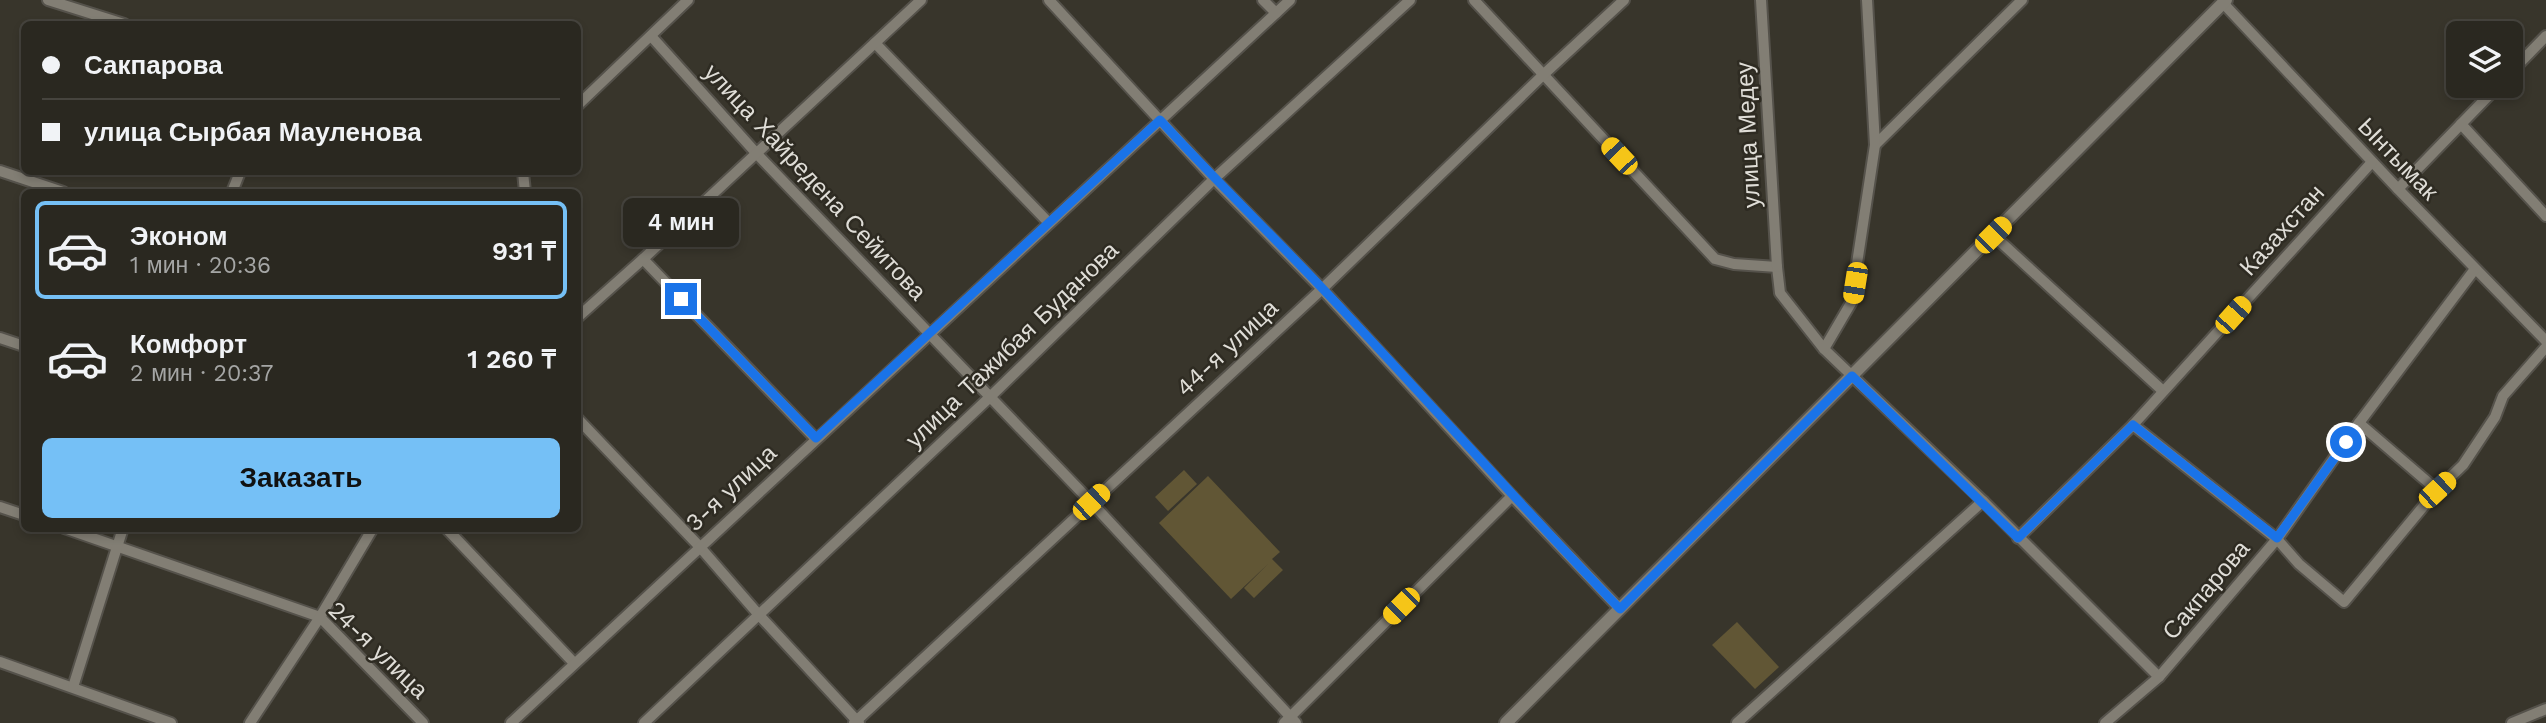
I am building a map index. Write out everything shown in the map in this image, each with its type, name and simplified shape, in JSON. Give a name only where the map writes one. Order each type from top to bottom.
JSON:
[{"type":"street","points":[[48,0],[114,21]]},
{"type":"street","points":[[581,102],[688,0]]},
{"type":"street","points":[[581,314],[921,0]]},
{"type":"street","points":[[1049,0],[1620,609]]},
{"type":"street","points":[[1263,0],[1276,13]]},
{"type":"street","name":"3-я улица","points":[[511,723],[1290,0]]},
{"type":"street","name":"улица Тажибая Буданова","points":[[644,723],[990,397],[1214,179],[1410,0]]},
{"type":"street","points":[[1474,0],[1715,259],[1734,264],[1777,267]]},
{"type":"street","name":"44-я улица","points":[[857,722],[1322,289],[1623,0]]},
{"type":"street","name":"улица Медеу","points":[[1761,0],[1780,293],[1824,349],[1983,501],[2159,677]]},
{"type":"street","points":[[1824,349],[1852,303],[1875,145],[1867,0]]},
{"type":"street","points":[[1875,145],[2022,0]]},
{"type":"street","points":[[1506,723],[2225,2]]},
{"type":"street","name":"Ынтымак","points":[[2225,2],[2372,162],[2546,341]]},
{"type":"street","name":"улица Хайредена Сейитова","points":[[651,36],[757,154],[1091,502],[1290,721]]},
{"type":"street","points":[[2523,60],[2546,36]]},
{"type":"street","points":[[875,43],[1049,223]]},
{"type":"street","points":[[2398,189],[2486,98]]},
{"type":"street","points":[[2461,124],[2546,216]]},
{"type":"street","name":"Казахстан","points":[[2018,538],[2133,425],[2372,162]]},
{"type":"street","points":[[0,171],[54,189]]},
{"type":"street","points":[[1993,235],[2163,391]]},
{"type":"street","points":[[643,259],[816,438]]},
{"type":"street","name":"Сакпарова","points":[[2105,723],[2159,677],[2277,538],[2359,423],[2475,269]]},
{"type":"street","points":[[0,338],[21,345]]},
{"type":"street","points":[[2133,425],[2277,538],[2299,564],[2344,602],[2437,490],[2463,466],[2495,417],[2503,396],[2546,347]]},
{"type":"street","points":[[581,422],[699,546],[857,722]]},
{"type":"street","points":[[2359,423],[2437,490]]},
{"type":"street","points":[[1290,721],[1512,496]]},
{"type":"street","points":[[1737,723],[1983,501]]},
{"type":"street","points":[[0,507],[21,514]]},
{"type":"street","name":"24-я улица","points":[[75,532],[320,617],[423,723]]},
{"type":"street","points":[[73,687],[122,532]]},
{"type":"street","points":[[250,723],[320,617],[371,532]]},
{"type":"street","points":[[450,532],[574,663]]},
{"type":"street","points":[[0,662],[171,723]]},
{"type":"street","points":[[2512,723],[2546,709]]},
{"type":"shaded area","points":[[1184,470],[1197,484],[1168,511],[1155,497]]},
{"type":"shaded area","points":[[1208,476],[1280,552],[1272,559],[1283,570],[1254,598],[1244,588],[1268,564],[1231,599],[1159,523]]},
{"type":"shaded area","points":[[1737,622],[1779,667],[1755,689],[1712,645]]},
{"type":"route","points":[[681,299],[816,438],[1160,120],[1322,289],[1620,609],[1852,376],[2018,538],[2133,425],[2277,538],[2346,442]]}]
